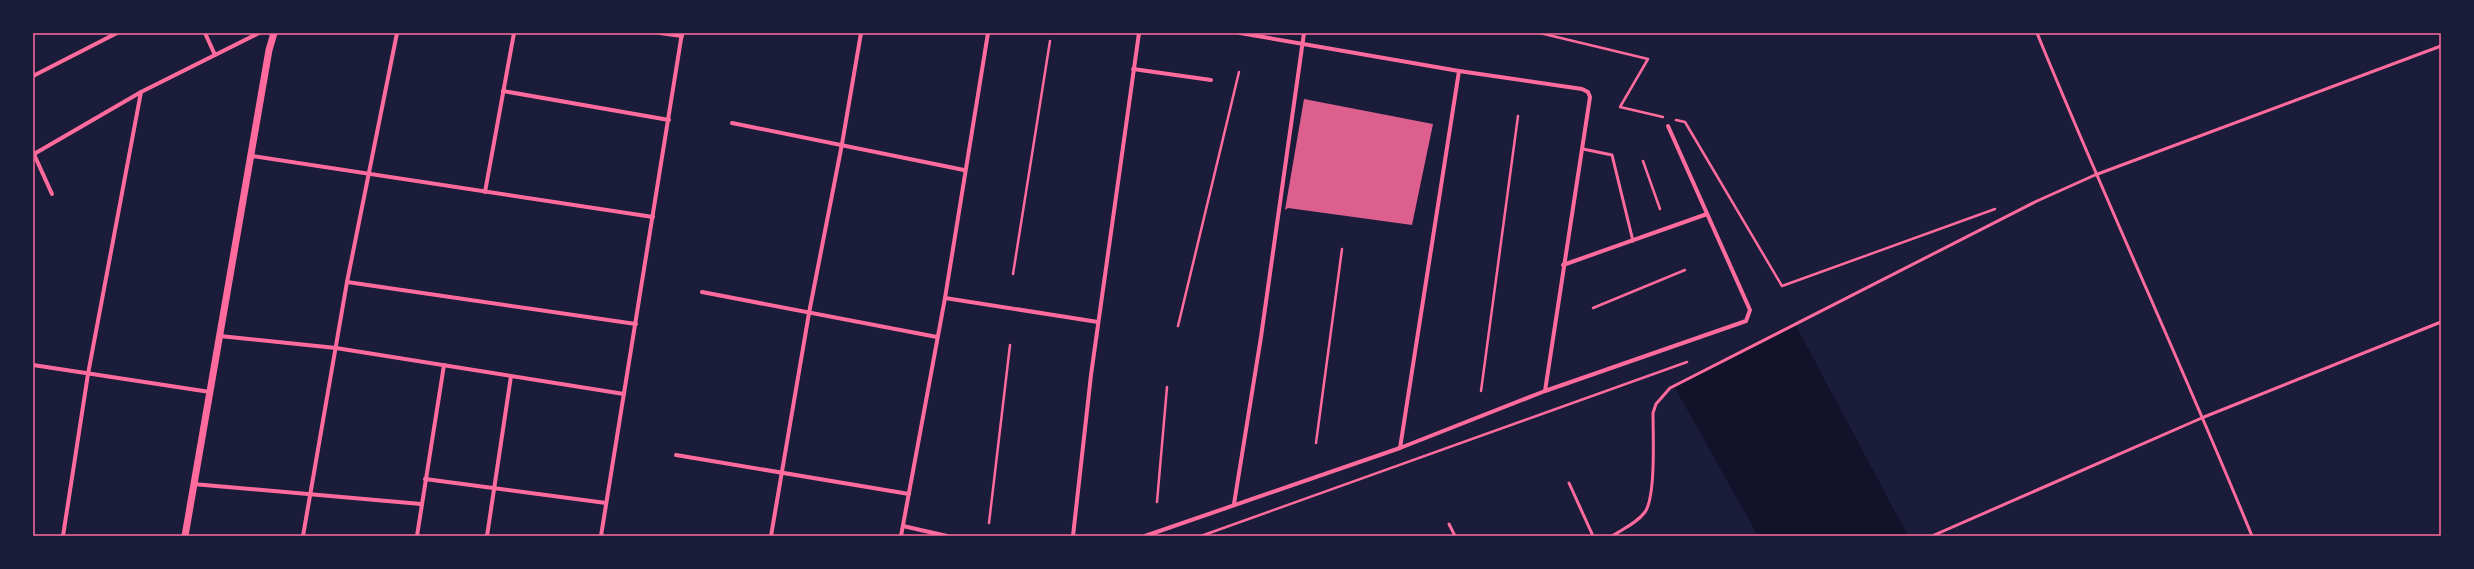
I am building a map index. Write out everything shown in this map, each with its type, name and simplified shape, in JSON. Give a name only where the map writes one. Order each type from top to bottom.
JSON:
[{"type":"street","points":[[33,76],[117,33]]},
{"type":"street","points":[[205,33],[215,55]]},
{"type":"street","points":[[52,194],[34,153],[141,92],[258,33]]},
{"type":"street","points":[[185,536],[252,156],[269,50],[274,33]]},
{"type":"street","points":[[303,536],[347,282],[397,33]]},
{"type":"street","points":[[484,192],[514,33]]},
{"type":"street","points":[[601,536],[654,217],[682,35],[660,33]]},
{"type":"street","points":[[771,536],[783,473],[809,313],[842,144],[861,33]]},
{"type":"street","points":[[901,536],[945,298],[964,170],[988,33]]},
{"type":"street","points":[[1073,536],[1098,322],[1139,33]]},
{"type":"street","points":[[1240,33],[1302,42],[1459,71],[1586,90],[1590,97],[1583,149],[1563,265],[1545,391]]},
{"type":"street","points":[[1234,504],[1261,337],[1304,33]]},
{"type":"street","points":[[1133,69],[1211,80]]},
{"type":"street","points":[[1400,448],[1459,71]]},
{"type":"street","points":[[503,91],[669,120]]},
{"type":"street","points":[[63,536],[88,374],[141,92]]},
{"type":"street","points":[[732,123],[842,144],[964,170]]},
{"type":"street","points":[[1145,536],[1234,504],[1400,448],[1545,391],[1746,321],[1750,310],[1668,126]]},
{"type":"street","points":[[252,156],[654,217]]},
{"type":"street","points":[[1563,265],[1707,214]]},
{"type":"street","points":[[347,282],[636,324]]},
{"type":"street","points":[[702,292],[937,337]]},
{"type":"street","points":[[945,298],[1098,322]]},
{"type":"street","points":[[220,336],[336,348],[624,394]]},
{"type":"street","points":[[33,365],[210,392]]},
{"type":"street","points":[[416,536],[444,365]]},
{"type":"street","points":[[487,536],[511,376]]},
{"type":"street","points":[[676,455],[909,494]]},
{"type":"street","points":[[425,479],[606,503]]},
{"type":"street","points":[[193,484],[310,496],[421,504]]},
{"type":"street","points":[[903,526],[947,536]]},
{"type":"lane","points":[[2037,33],[2095,174],[2204,417],[2252,536]]},
{"type":"lane","points":[[1612,536],[1638,520],[1646,511],[1651,486],[1653,413],[1656,404],[1670,388],[2037,201],[2095,174],[2441,46]]},
{"type":"lane","points":[[1583,149],[1612,156],[1633,241]]},
{"type":"lane","points":[[1932,536],[2204,417],[2441,322]]},
{"type":"lane","points":[[1569,483],[1593,536]]},
{"type":"lane","points":[[1449,524],[1455,536]]},
{"type":"path","points":[[1013,274],[1050,41]]},
{"type":"path","points":[[1178,326],[1239,72]]},
{"type":"path","points":[[1481,391],[1518,116]]},
{"type":"path","points":[[1643,162],[1660,209]]},
{"type":"path","points":[[1782,286],[1999,208]]},
{"type":"path","points":[[1316,444],[1342,249]]},
{"type":"path","points":[[1592,308],[1685,270]]},
{"type":"path","points":[[989,523],[1010,345]]},
{"type":"path","points":[[1201,536],[1687,362]]},
{"type":"path","points":[[1157,502],[1167,387]]},
{"type":"shaded area","points":[[1794,322],[1908,536],[1758,536],[1674,386]]},
{"type":"building","points":[[1304,99],[1433,124],[1412,225],[1288,208],[1285,210]]}]
